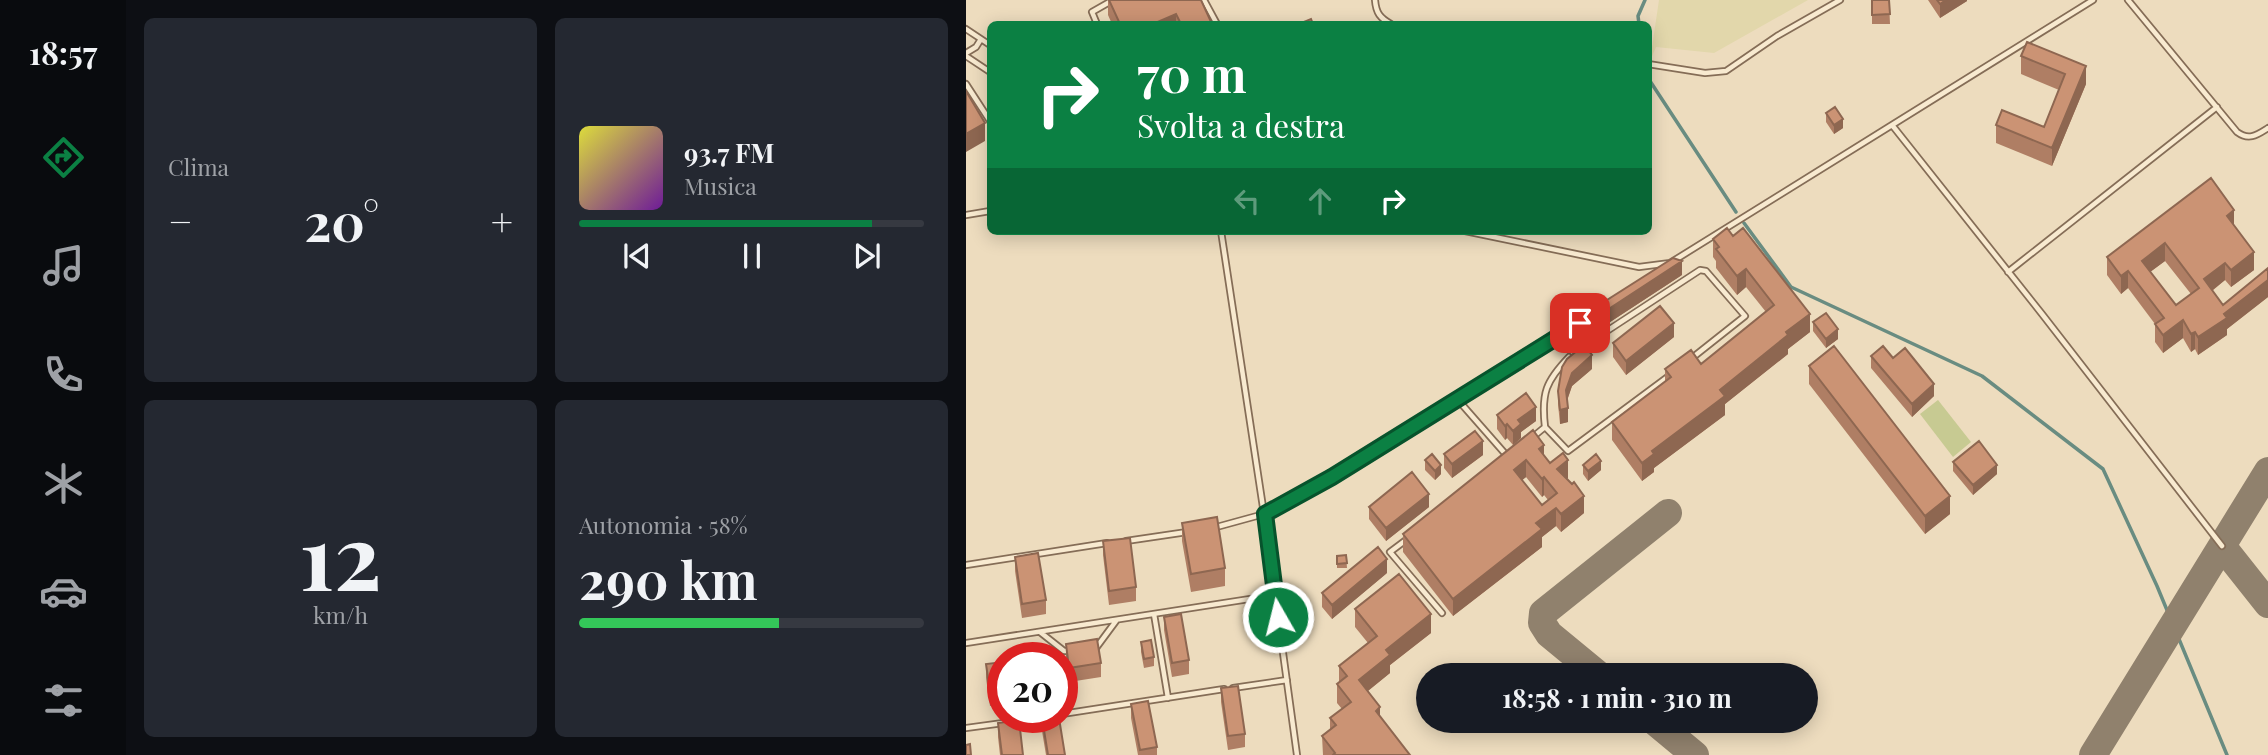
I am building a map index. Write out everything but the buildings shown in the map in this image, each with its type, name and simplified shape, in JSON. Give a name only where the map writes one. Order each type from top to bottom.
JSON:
[{"type":"lane","points":[[1096,21],[1092,12],[1113,0]]},
{"type":"lane","points":[[1203,0],[1215,21]]},
{"type":"lane","points":[[1375,0],[1376,11],[1384,21]]},
{"type":"lane","points":[[1652,64],[1706,74],[1726,71],[1777,36],[1840,0]]},
{"type":"lane","points":[[1659,271],[1757,207],[2093,0]]},
{"type":"lane","points":[[2128,0],[2237,132],[2244,137],[2253,137],[2268,128]]},
{"type":"lane","points":[[966,29],[987,43]]},
{"type":"lane","points":[[981,39],[966,55],[987,70]]},
{"type":"lane","points":[[966,84],[987,116]]},
{"type":"lane","points":[[2008,271],[2217,107]]},
{"type":"lane","points":[[1892,125],[2222,546]]},
{"type":"lane","points":[[966,215],[987,212]]},
{"type":"lane","points":[[1221,235],[1265,514],[1297,755]]},
{"type":"lane","points":[[1484,235],[1639,267],[1670,264]]},
{"type":"lane","points":[[1674,372],[1569,451],[1545,427],[1545,400],[1552,374],[1586,345],[1700,270],[1706,271],[1745,316],[1685,364]]},
{"type":"lane","points":[[1211,528],[1265,514],[1332,477],[1603,308]]},
{"type":"lane","points":[[1573,327],[1586,345]]},
{"type":"lane","points":[[1458,400],[1508,457]]},
{"type":"lane","points":[[1527,442],[1545,427]]},
{"type":"lane","points":[[1499,464],[1518,449]]},
{"type":"lane","points":[[966,565],[1198,530]]},
{"type":"lane","points":[[1411,536],[1390,552],[1442,613]]},
{"type":"lane","points":[[966,643],[1275,595]]},
{"type":"lane","points":[[1154,614],[1168,698]]},
{"type":"lane","points":[[1086,649],[1096,648],[1116,620]]},
{"type":"lane","points":[[1039,632],[1052,642]]},
{"type":"lane","points":[[1078,712],[1287,680]]},
{"type":"lane","points":[[966,728],[987,725]]},
{"type":"shaded area","points":[[1659,0],[1808,0],[1714,53],[1656,47],[1652,56]]},
{"type":"green space","points":[[1938,400],[1971,442],[1953,457],[1920,414]]},
{"type":"waterway","points":[[1639,21],[1645,0]]},
{"type":"waterway","points":[[1652,84],[1736,212]]},
{"type":"waterway","points":[[1744,223],[1791,287],[1982,376],[2103,469],[2157,586],[2227,755]]},
{"type":"taxiway","points":[[2093,755],[2268,471]]},
{"type":"taxiway","points":[[1584,663],[1549,634],[1542,623],[1543,613],[1668,513]]},
{"type":"taxiway","points":[[2222,546],[2268,604]]},
{"type":"taxiway","points":[[1668,733],[1695,755]]},
{"type":"route","points":[[1278,617],[1265,514],[1332,477],[1580,323]]}]
